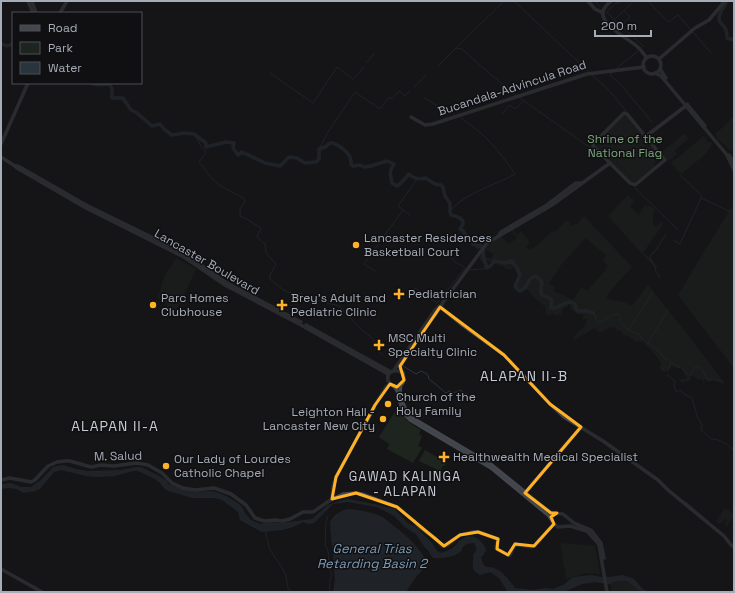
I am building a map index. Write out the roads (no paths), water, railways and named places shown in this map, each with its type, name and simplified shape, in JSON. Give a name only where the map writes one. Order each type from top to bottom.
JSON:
[{"type":"main road","points":[[30,1],[33,12]]},
{"type":"main road","points":[[30,1],[36,12]]},
{"type":"main road","points":[[61,12],[67,1]]},
{"type":"main road","points":[[589,1],[597,10],[603,13]]},
{"type":"main road","points":[[611,1],[604,8],[603,13],[607,24],[636,45],[647,58]]},
{"type":"main road","points":[[659,59],[695,28],[707,22],[724,2]]},
{"type":"main road","points":[[734,163],[687,105],[661,76],[655,73],[652,74],[647,72],[644,67],[644,62],[647,58],[654,56],[659,59],[661,63],[660,69],[663,74],[687,105],[727,155],[734,170]]},
{"type":"main road","name":"Bucandala-Advincula Road","points":[[411,117],[425,125],[432,124],[588,74],[644,67]]},
{"type":"main road","points":[[655,73],[660,69]]},
{"type":"main road","points":[[1,144],[28,84]]},
{"type":"main road","points":[[645,137],[687,105]]},
{"type":"main road","points":[[624,113],[627,114],[645,137],[665,160],[637,185],[630,183],[593,146],[624,113]]},
{"type":"main road","name":"Lancaster Boulevard","points":[[1,157],[128,228],[180,251],[244,293],[388,374],[388,376]]},
{"type":"main road","points":[[605,574],[602,545],[591,530],[574,523],[563,514],[551,513],[492,465],[410,417],[406,411],[400,391],[401,385],[404,382],[404,377],[400,367],[440,307],[485,245],[542,211],[610,163]]},
{"type":"main road","name":"Lancaster Boulevard","points":[[244,293],[280,310],[392,371]]},
{"type":"main road","points":[[440,307],[435,310],[396,368],[388,376],[388,381],[396,389],[404,413],[410,420],[491,468],[549,516],[558,527],[570,526],[587,531],[597,542],[608,592]]},
{"type":"main road","points":[[440,307],[504,355],[564,417],[602,441],[658,480],[724,536],[734,547]]},
{"type":"main road","points":[[392,371],[398,370],[401,372]]},
{"type":"main road","points":[[332,499],[333,486],[336,477],[375,405],[390,384]]},
{"type":"main road","points":[[394,387],[401,385]]},
{"type":"main road","points":[[525,493],[581,427]]},
{"type":"main road","name":"M. Salud","points":[[1,480],[10,478],[29,482],[33,481],[48,466],[57,462],[65,461],[91,467],[136,463],[143,464],[148,465],[162,473],[172,483],[183,488],[195,490],[214,488],[231,494],[242,501],[255,518],[264,521],[282,521],[290,519],[303,512],[313,512],[332,499],[343,494],[356,493],[398,507],[420,528],[435,538],[441,545],[444,546],[450,544],[460,535],[478,532],[498,539],[497,549],[508,555],[510,555],[515,544],[531,547],[534,546],[554,523]]},
{"type":"main road","points":[[554,523],[554,516],[557,513]]},
{"type":"main road","points":[[564,526],[567,523],[566,516]]},
{"type":"main road","points":[[1,569],[42,592]]},
{"type":"water","points":[[63,465],[87,471],[122,470],[141,467],[166,480],[169,484],[180,488],[194,492],[212,491],[228,497],[242,507],[251,520],[260,524],[312,519],[328,505],[348,499],[379,505],[395,509],[409,524],[414,526],[432,543],[437,551],[441,553],[452,548],[467,536],[479,539],[486,550],[481,557],[483,564],[486,567],[491,567],[499,571],[515,588],[533,590],[546,588],[553,589],[565,584],[574,577],[591,575],[610,577],[623,575],[634,579],[643,589],[648,592],[641,592],[628,582],[617,581],[610,584],[595,582],[582,584],[564,592],[508,592],[499,578],[490,572],[480,575],[474,570],[473,555],[476,551],[476,547],[474,543],[466,545],[459,553],[455,555],[443,558],[433,558],[423,539],[405,527],[394,516],[377,507],[348,502],[333,504],[314,523],[309,524],[303,522],[283,530],[262,532],[240,520],[238,512],[222,500],[215,498],[192,498],[168,491],[155,479],[138,471],[115,476],[99,477],[86,476],[61,470],[54,472],[40,489],[35,491],[24,493],[16,489],[1,489],[1,484],[11,483],[21,487],[31,487],[41,480],[53,467]]},
{"type":"water","name":"General Trias Retarding Basin 2","points":[[348,509],[370,513],[384,518],[409,539],[422,554],[428,566],[418,574],[406,592],[333,592],[335,579],[330,523],[337,514]]},
{"type":"waterway","points":[[439,65],[504,1]]},
{"type":"waterway","points":[[514,1],[589,72]]},
{"type":"waterway","points":[[595,1],[600,7]]},
{"type":"waterway","points":[[607,12],[617,2],[618,4],[621,1]]},
{"type":"waterway","points":[[615,19],[634,1]]},
{"type":"waterway","points":[[648,1],[668,22],[678,15],[691,30]]},
{"type":"waterway","points":[[724,1],[726,3],[720,14],[719,21],[726,29],[727,38],[734,40]]},
{"type":"waterway","points":[[621,26],[630,17],[625,11]]},
{"type":"waterway","points":[[606,12],[643,47]]},
{"type":"waterway","points":[[693,32],[711,53]]},
{"type":"waterway","points":[[1,44],[7,46],[12,44]]},
{"type":"waterway","points":[[456,48],[461,48],[517,96]]},
{"type":"waterway","points":[[617,68],[638,51]]},
{"type":"waterway","points":[[367,62],[374,54]]},
{"type":"waterway","points":[[270,73],[313,103],[337,67],[353,79],[364,67]]},
{"type":"waterway","points":[[612,73],[610,75],[622,86],[652,122]]},
{"type":"waterway","points":[[414,87],[426,75]]},
{"type":"waterway","points":[[592,75],[607,88],[626,111]]},
{"type":"waterway","points":[[93,84],[104,84]]},
{"type":"waterway","points":[[109,84],[112,88],[112,98],[123,98],[131,110],[137,113],[152,126],[160,124],[172,135],[184,133],[194,134],[206,143],[206,147],[226,142],[234,143],[233,148],[238,155],[242,152],[265,163],[280,166],[289,157],[297,158],[305,163],[316,162],[319,159],[319,149],[332,143],[338,145],[346,151],[350,156],[351,164],[353,166],[371,166],[387,161],[394,164],[390,175],[392,183],[397,186],[409,174],[415,178],[426,178],[433,183],[441,185],[445,196],[450,203],[451,215],[459,218],[463,222],[460,229],[473,244],[478,247],[480,245],[482,247]]},
{"type":"waterway","points":[[319,149],[328,132],[355,92],[380,109],[389,97],[392,99],[399,91],[405,96],[409,92]]},
{"type":"waterway","points":[[425,98],[441,108],[443,106],[454,114]]},
{"type":"waterway","points":[[520,98],[599,154]]},
{"type":"waterway","points":[[502,114],[510,105],[515,109],[523,102]]},
{"type":"waterway","points":[[450,211],[457,204],[472,194],[515,174],[487,139],[461,118]]},
{"type":"waterway","points":[[194,134],[206,153],[199,162],[215,182],[243,198],[245,201],[240,209],[240,216],[261,228],[257,237],[265,244],[266,253],[276,264],[270,275],[270,279],[287,292],[301,294],[339,306],[362,330],[373,339],[378,351],[383,355]]},
{"type":"waterway","points":[[673,240],[680,244],[702,196],[680,175]]},
{"type":"waterway","points":[[410,215],[398,206],[417,179]]},
{"type":"waterway","points":[[635,188],[678,230]]},
{"type":"waterway","points":[[701,198],[729,211]]},
{"type":"waterway","points":[[375,271],[364,264],[403,210]]},
{"type":"waterway","points":[[659,278],[659,275],[655,270],[656,267],[650,258],[666,234]]},
{"type":"waterway","points":[[445,248],[454,261],[464,267]]},
{"type":"waterway","points":[[483,248],[487,268],[490,267],[495,261],[505,263],[512,261],[518,269],[520,275],[515,286],[518,290],[520,291],[524,288],[531,278],[536,276],[542,282],[541,294],[552,301],[551,308],[572,302],[575,304],[578,311],[593,313]]},
{"type":"waterway","points":[[470,270],[483,269],[486,267]]},
{"type":"waterway","points":[[411,294],[415,288],[437,303],[465,268]]},
{"type":"waterway","points":[[629,329],[653,292]]},
{"type":"waterway","points":[[648,343],[668,310]]},
{"type":"waterway","points":[[593,313],[596,320],[599,322],[612,315],[619,314],[621,323],[626,328],[632,332],[640,334],[641,338],[659,351],[664,358],[683,369],[687,374],[691,374],[694,368],[700,366],[707,379],[722,381]]},
{"type":"waterway","points":[[668,370],[671,363]]},
{"type":"waterway","points":[[403,366],[416,374],[421,371],[427,374],[429,377],[428,378],[446,393],[449,391],[457,392],[460,390],[474,399]]},
{"type":"waterway","points":[[667,375],[674,380],[676,392],[680,390],[692,398],[697,416],[702,425],[701,430],[711,439],[723,442],[734,450]]},
{"type":"waterway","points":[[686,502],[708,521]]},
{"type":"waterway","points":[[328,516],[326,522],[325,545],[329,557],[327,567],[332,573],[330,592]]},
{"type":"waterway","points":[[265,531],[270,550],[286,575],[288,588],[291,592]]},
{"type":"waterway","points":[[417,533],[429,549]]},
{"type":"place","name":"Lancaster Residences Basketball Court","points":[[356,245]]},
{"type":"place","name":"Pediatrician","points":[[399,294]]},
{"type":"place","name":"Parc Homes Clubhouse","points":[[153,305]]},
{"type":"place","name":"Brey's Adult and Pediatric Clinic","points":[[282,305]]},
{"type":"place","name":"MSC Multi Specialty Clinic","points":[[379,345]]},
{"type":"place","name":"Church of the Holy Family","points":[[388,404]]},
{"type":"place","name":"Leighton Hall - Lancaster New City","points":[[383,419]]},
{"type":"place","name":"Healthwealth Medical Specialist","points":[[444,457]]},
{"type":"place","name":"Our Lady of Lourdes Catholic Chapel","points":[[166,466]]},
{"type":"district","name":"ALAPAN II-B","points":[[524,376]]},
{"type":"district","name":"ALAPAN II-A","points":[[115,426]]},
{"type":"district","name":"GAWAD KALINGA - ALAPAN","points":[[405,484]]},
{"type":"park label","name":"Shrine of the National Flag","points":[[625,146]]}]
